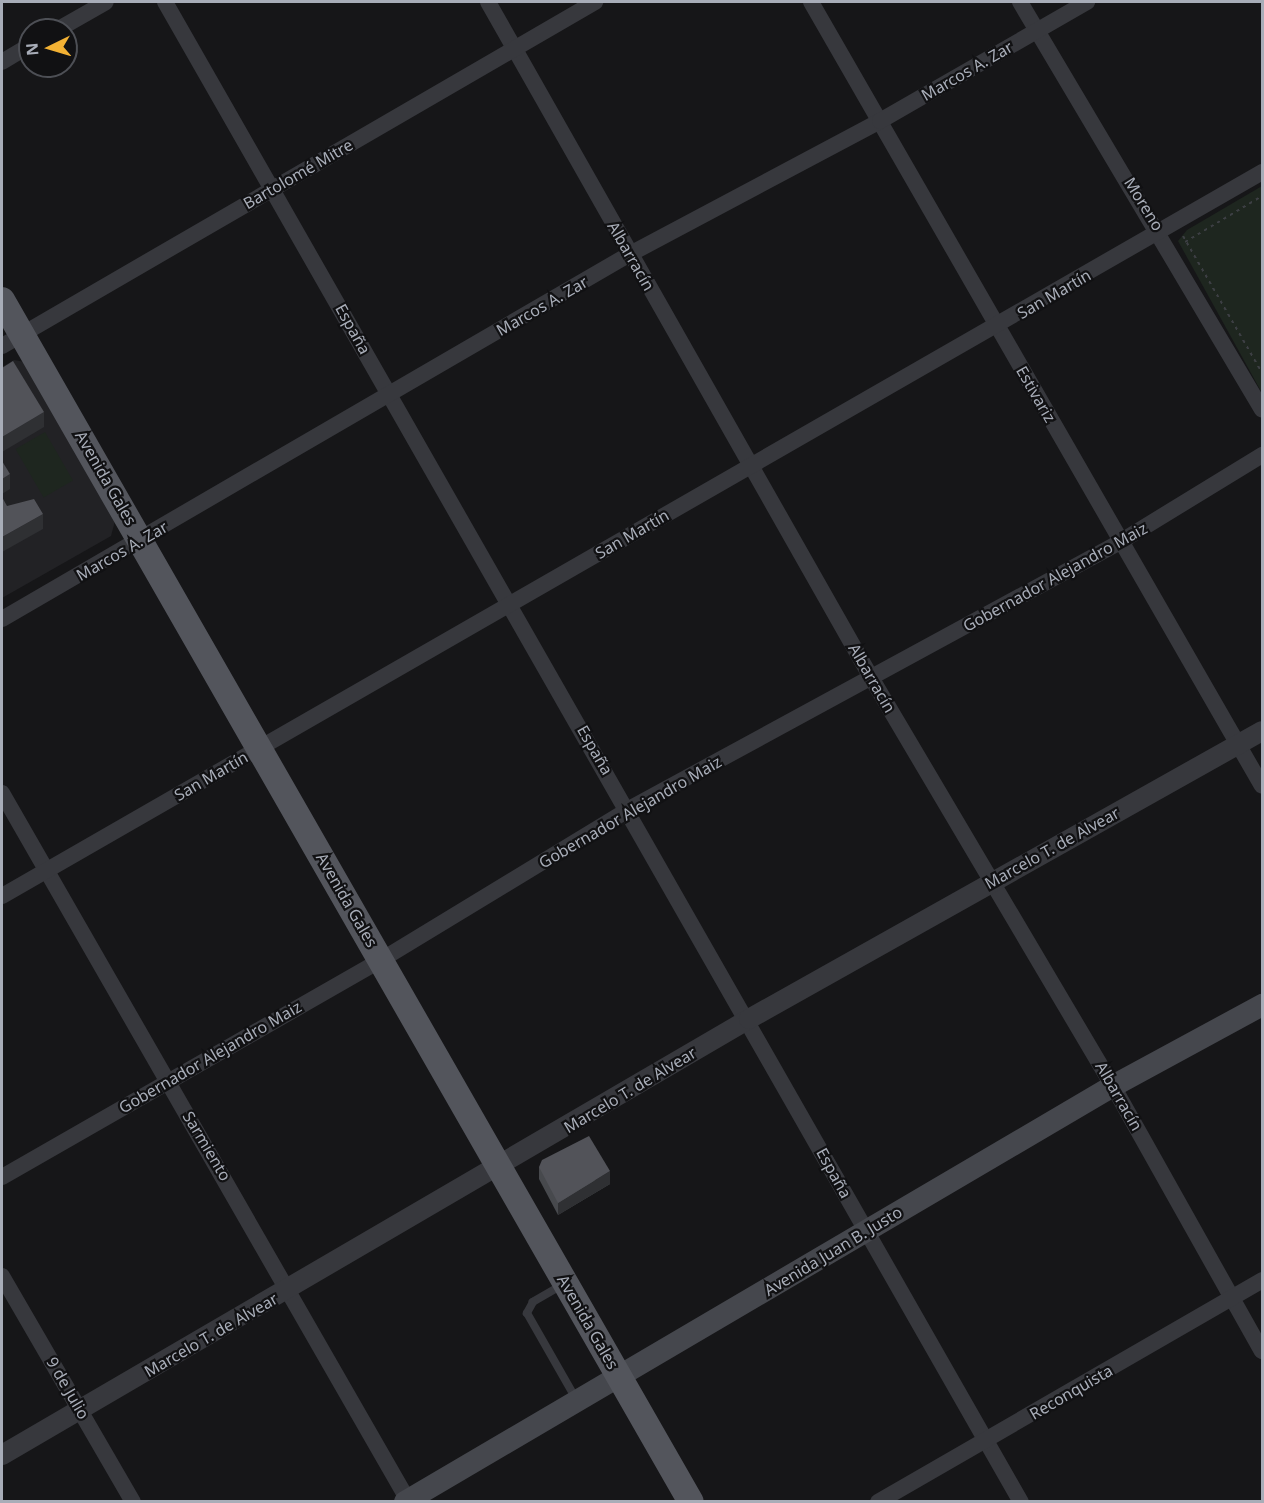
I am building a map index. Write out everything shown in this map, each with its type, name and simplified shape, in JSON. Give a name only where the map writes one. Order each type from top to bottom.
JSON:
[{"type":"main road","name":"Avenida Gales","points":[[2,300],[12,340],[142,541],[691,1502]]},
{"type":"main road","name":"Avenida Juan B. Justo","points":[[408,1501],[1113,1086],[1263,1005]]},
{"type":"street","points":[[78,18],[106,2]]},
{"type":"street","name":"España","points":[[165,2],[274,188],[749,1019],[866,1231],[1021,1502]]},
{"type":"street","name":"Albarracín","points":[[488,2],[872,679],[1113,1086],[1263,1351]]},
{"type":"street","name":"Bartolomé Mitre","points":[[12,340],[595,2]]},
{"type":"street","name":"Estivariz","points":[[811,2],[1120,542],[1263,786]]},
{"type":"street","name":"Moreno","points":[[1020,2],[1168,227],[1263,409]]},
{"type":"street","name":"Marcos A. Zar","points":[[2,619],[142,541],[630,254],[880,122],[1087,2]]},
{"type":"street","points":[[2,62],[18,52]]},
{"type":"street","name":"San Martín","points":[[2,896],[511,603],[998,327],[1263,172]]},
{"type":"street","name":"Gobernador Alejandro Maiz","points":[[2,1177],[167,1080],[381,960],[629,809],[872,679],[1120,542],[1263,455]]},
{"type":"street","name":"Marcelo T. de Alvear","points":[[2,1455],[499,1168],[749,1019],[1263,731]]},
{"type":"street","name":"Sarmiento","points":[[2,793],[45,871],[291,1289],[408,1501]]},
{"type":"street","name":"9 de Julio","points":[[2,1276],[133,1502]]},
{"type":"street","name":"Reconquista","points":[[878,1502],[1263,1280]]},
{"type":"lane","points":[[566,1283],[533,1302],[527,1313],[577,1402]]},
{"type":"path","points":[[1179,246],[1263,196]]},
{"type":"path","points":[[1168,227],[1263,374]]},
{"type":"shaded area","points":[[1262,186],[1262,393],[1178,241],[1187,230]]},
{"type":"shaded area","points":[[14,360],[25,362],[115,521],[111,536],[2,598],[2,367]]},
{"type":"shaded area","points":[[45,432],[73,480],[44,497],[16,449]]},
{"type":"building","points":[[13,361],[44,412],[2,437],[2,368]]},
{"type":"building","points":[[2,461],[10,474],[2,479]]},
{"type":"building","points":[[2,497],[7,506],[34,499],[43,514],[2,537]]},
{"type":"building","points":[[589,1136],[610,1171],[558,1203],[539,1167],[542,1160]]}]
